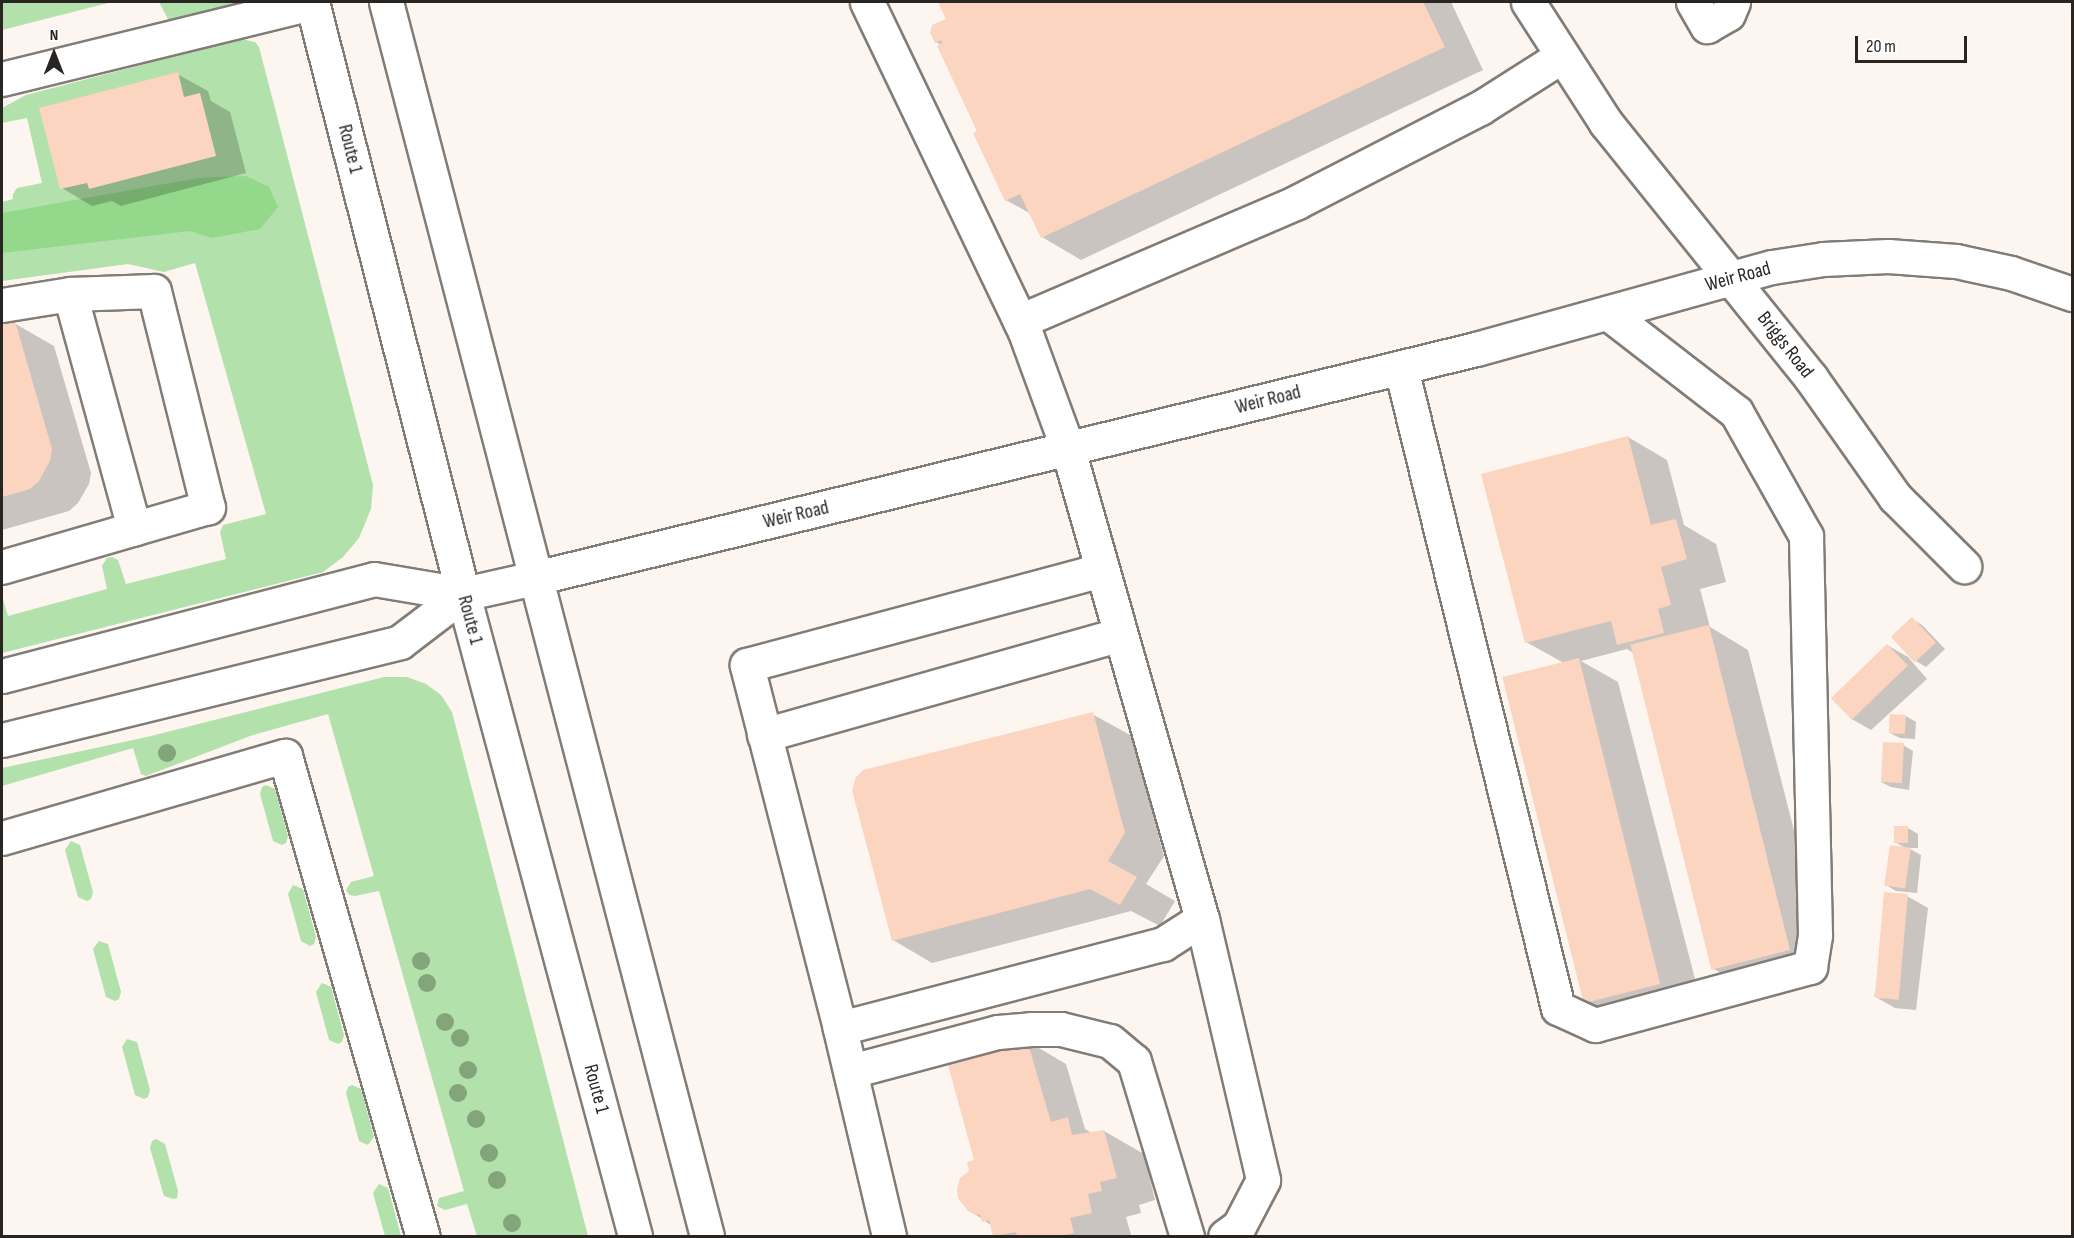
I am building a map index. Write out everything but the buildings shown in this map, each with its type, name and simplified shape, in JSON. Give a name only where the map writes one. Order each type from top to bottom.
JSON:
[{"type":"main road","points":[[2,79],[312,2]]},
{"type":"main road","name":"Route 1","points":[[312,2],[463,594],[635,1236]]},
{"type":"main road","points":[[386,2],[707,1236]]},
{"type":"main road","points":[[867,2],[1020,321],[1068,449],[1202,919],[1263,1180],[1239,1226],[1225,1236]]},
{"type":"main road","name":"Briggs Road","points":[[1528,2],[1606,123],[1733,278],[1811,378],[1894,497],[1964,566]]},
{"type":"main road","points":[[1693,2],[1707,26],[1728,14],[1733,2]]},
{"type":"main road","points":[[1020,321],[1297,202],[1480,108],[1562,56]]},
{"type":"main road","name":"Weir Road","points":[[463,594],[1401,368],[1772,267],[1823,259],[1888,256],[1956,261],[2011,273],[2073,294]]},
{"type":"main road","points":[[2,305],[70,294],[154,291],[208,507],[2,567]]},
{"type":"main road","points":[[70,294],[135,528]]},
{"type":"main road","points":[[1401,368],[1558,1008],[1595,1025],[1810,967],[1815,934],[1806,536],[1736,412],[1608,313]]},
{"type":"main road","points":[[890,1236],[851,1071],[747,665],[1102,570]]},
{"type":"main road","points":[[2,676],[374,579],[463,594]]},
{"type":"main road","points":[[2,741],[400,642],[463,594]]},
{"type":"main road","points":[[764,735],[1120,634]]},
{"type":"main road","points":[[2,838],[285,756],[423,1236]]},
{"type":"main road","points":[[840,1028],[1163,944],[1202,919]]},
{"type":"main road","points":[[851,1071],[998,1032],[1061,1029],[1110,1041],[1134,1061],[1187,1236]]},
{"type":"green space","points":[[2,2],[112,2],[2,30]]},
{"type":"green space","points":[[159,2],[238,2],[230,7],[176,20],[168,19]]},
{"type":"green space","points":[[241,39],[255,42],[259,47],[373,485],[371,509],[359,538],[343,557],[323,572],[2,653],[2,596],[8,616],[107,589],[102,566],[107,558],[112,557],[118,560],[126,584],[226,559],[220,532],[223,525],[266,514],[195,263],[164,272],[128,264],[2,281],[2,202],[13,199],[17,188],[42,183],[27,118],[2,123],[2,108],[26,95]]},
{"type":"green space","points":[[246,176],[269,187],[278,207],[260,229],[212,238],[190,231],[2,253],[2,213],[198,178]]},
{"type":"green space","points":[[384,677],[407,677],[426,684],[441,695],[452,712],[588,1236],[477,1236],[467,1204],[445,1210],[437,1206],[439,1198],[464,1191],[379,891],[355,896],[349,895],[346,890],[351,882],[374,876],[328,714],[250,736],[146,776],[141,774],[133,748],[2,786],[2,768],[147,737]]},
{"type":"green space","points":[[266,785],[275,789],[288,836],[286,843],[282,845],[273,841],[260,794],[262,787]]},
{"type":"green space","points":[[71,841],[80,845],[93,892],[91,899],[87,901],[78,897],[65,850]]},
{"type":"green space","points":[[293,885],[303,889],[316,937],[314,944],[310,946],[301,941],[288,894]]},
{"type":"green space","points":[[99,941],[108,944],[121,992],[119,999],[115,1001],[106,997],[93,949]]},
{"type":"green space","points":[[322,983],[331,987],[344,1035],[342,1042],[338,1044],[329,1040],[316,992]]},
{"type":"green space","points":[[127,1039],[137,1042],[150,1090],[148,1097],[144,1099],[135,1095],[122,1047]]},
{"type":"green space","points":[[352,1085],[361,1089],[374,1137],[368,1145],[359,1141],[346,1093],[348,1087]]},
{"type":"green space","points":[[156,1139],[165,1144],[178,1191],[177,1198],[164,1196],[150,1148],[152,1141]]},
{"type":"green space","points":[[379,1184],[388,1188],[401,1236],[385,1236],[373,1193]]}]
